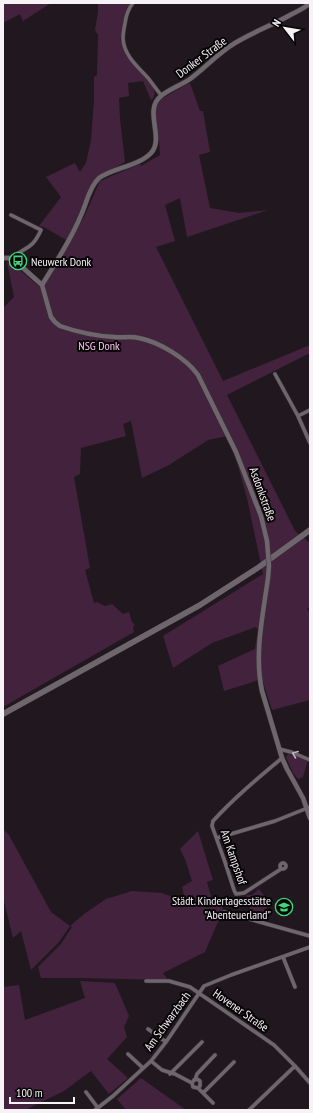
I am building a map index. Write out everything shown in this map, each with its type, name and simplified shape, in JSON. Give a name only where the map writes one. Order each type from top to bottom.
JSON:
[{"type":"main road","points":[[3,714],[200,605],[259,567],[310,530]]},
{"type":"street","points":[[12,258],[42,285],[73,233],[94,184],[99,178],[140,160],[151,153],[155,147],[156,141],[153,109],[156,100],[161,95],[131,60],[124,46],[123,39],[126,17],[128,10],[133,3]]},
{"type":"street","name":"Donker Straße","points":[[161,95],[190,79],[235,43],[286,18],[310,3]]},
{"type":"street","points":[[3,258],[12,258],[33,244],[41,230],[11,215]]},
{"type":"street","name":"Asdonkstraße","points":[[42,285],[51,318],[60,326],[67,329],[102,336],[134,337],[147,340],[184,360],[195,370],[198,375],[236,452],[261,516],[267,541],[268,578],[259,648],[258,670],[262,691],[282,758],[309,808],[310,818]]},
{"type":"street","points":[[275,374],[298,416],[310,443]]},
{"type":"street","points":[[298,416],[310,410]]},
{"type":"street","points":[[279,749],[310,760]]},
{"type":"street","name":"Am Kampshof","points":[[281,869],[244,893],[236,894],[212,826],[213,821],[228,805],[257,778],[282,758]]},
{"type":"street","points":[[217,838],[275,821],[309,808]]},
{"type":"street","points":[[224,912],[310,936]]},
{"type":"street","points":[[199,993],[204,986],[310,947]]},
{"type":"street","points":[[283,957],[295,987]]},
{"type":"street","name":"Hovener Straße","points":[[146,981],[169,981],[190,987],[274,1045],[310,1083]]},
{"type":"street","name":"Am Schwarzbach","points":[[86,1092],[96,1109],[113,1096],[151,1061],[166,1042],[199,993]]},
{"type":"street","points":[[148,1030],[166,1042]]},
{"type":"street","points":[[170,1074],[202,1042]]},
{"type":"street","name":"Am Schwarzbach","points":[[128,1054],[143,1068]]},
{"type":"street","points":[[192,1083],[195,1080],[196,1074],[215,1055]]},
{"type":"street","name":"Am Schwarzbach","points":[[151,1061],[162,1070],[192,1083],[193,1087],[198,1088],[213,1103]]},
{"type":"street","points":[[203,1093],[234,1062]]},
{"type":"street","points":[[249,1110],[295,1066]]},
{"type":"street","name":"Am Schwarzbach","points":[[195,1080],[199,1080],[201,1083],[198,1088]]},
{"type":"green space","points":[[3,3],[51,3],[23,21],[20,14],[3,23]]},
{"type":"green space","points":[[98,3],[131,3],[120,40],[123,44],[124,50],[152,86],[154,96],[151,100],[143,81],[128,83],[129,96],[119,98],[125,162],[97,178],[88,192],[66,240],[44,227],[39,226],[61,197],[46,177],[75,163],[80,172],[86,163],[91,140],[94,77],[97,75],[98,35],[95,30]]},
{"type":"green space","name":"NSG Donk","points":[[189,83],[200,111],[203,111],[210,152],[199,155],[210,208],[239,213],[268,210],[187,237],[180,198],[165,205],[175,241],[156,247],[223,381],[310,345],[310,353],[227,395],[295,531],[310,543],[310,611],[309,608],[307,608],[310,614],[310,700],[272,710],[262,679],[224,691],[218,666],[255,649],[258,628],[256,627],[212,643],[173,668],[163,636],[263,574],[247,498],[238,466],[227,436],[208,440],[169,465],[142,478],[131,421],[123,424],[126,436],[81,448],[80,474],[74,477],[90,568],[85,570],[94,603],[97,602],[105,606],[113,604],[123,614],[129,612],[132,622],[135,625],[133,627],[134,632],[3,707],[3,308],[14,297],[7,262],[13,264],[42,289],[57,266],[84,217],[100,181],[140,164],[141,166],[160,155],[155,112],[158,101]]},
{"type":"green space","points":[[288,754],[308,760],[303,777],[298,779],[293,773],[286,757]]},
{"type":"green space","points":[[3,829],[9,835],[51,912],[70,926],[59,942],[31,970],[21,931],[13,938],[3,897]]},
{"type":"green space","points":[[198,831],[213,880],[207,882],[212,900],[219,898],[223,910],[205,952],[163,973],[168,980],[41,978],[38,967],[61,944],[72,927],[70,926],[84,914],[106,899],[132,891],[162,893],[184,901],[185,899],[182,887],[192,881],[180,849]]},
{"type":"green space","points":[[259,889],[268,901],[263,920],[253,918],[246,895],[252,895]]},
{"type":"green space","points":[[80,981],[115,983],[129,1016],[124,1027],[127,1037],[107,1059],[128,1078],[109,1094],[91,1071],[64,1091],[25,1110],[3,1110],[3,987],[19,985],[25,1020],[85,998]]},
{"type":"green space","points":[[141,1078],[186,1110],[126,1110],[117,1099]]},
{"type":"place","name":"Neuwerk Donk","points":[[18,261]]},
{"type":"place","name":"Städt. Kindertagesstätte \"Abenteuerland\"","points":[[284,907]]}]
